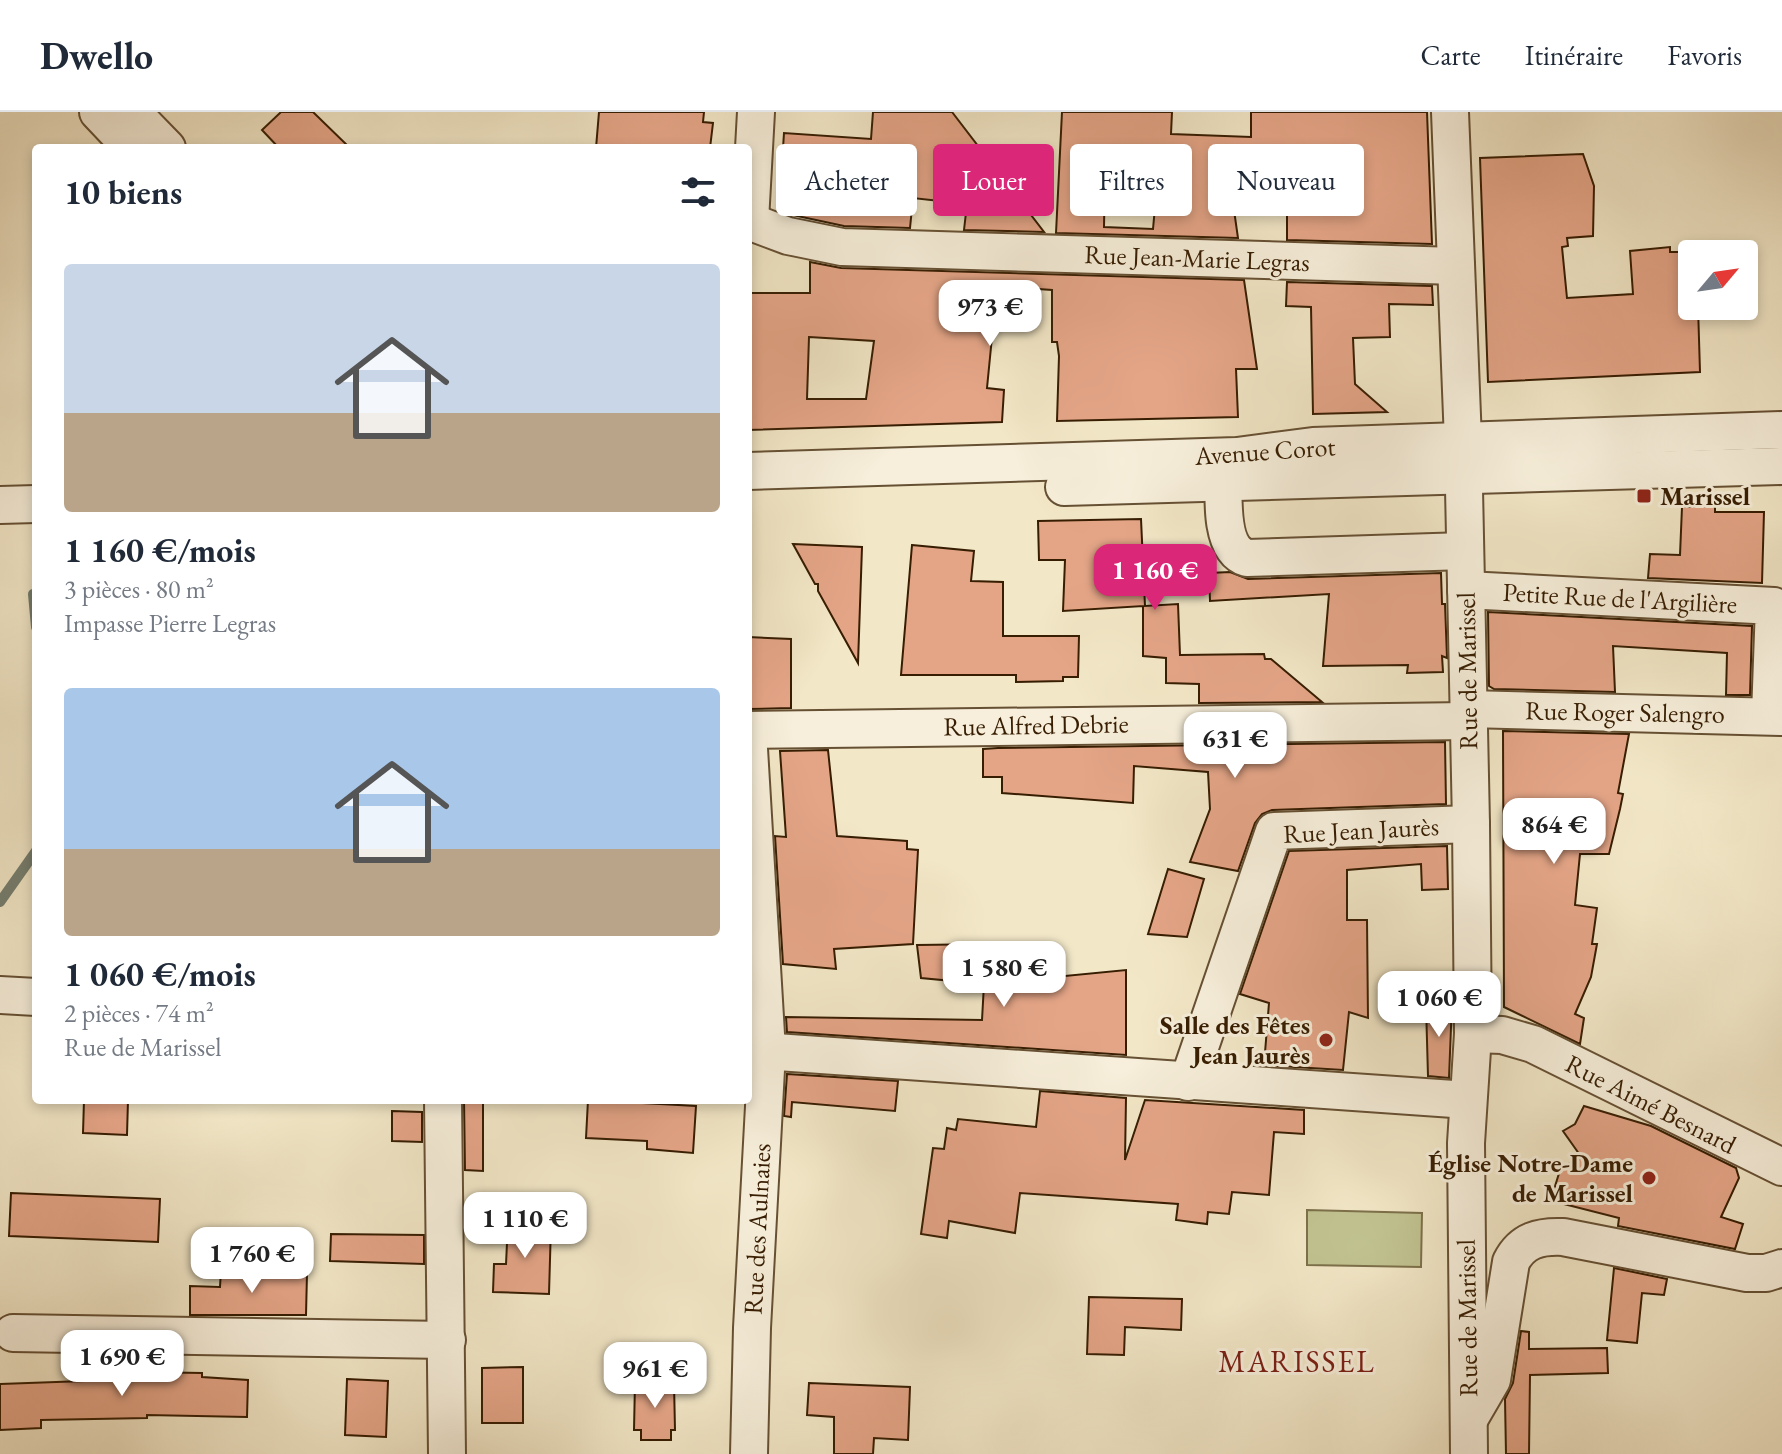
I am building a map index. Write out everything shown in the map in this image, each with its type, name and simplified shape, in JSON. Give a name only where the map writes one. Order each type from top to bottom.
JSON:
[{"type":"street","points":[[98,112],[128,144]]},
{"type":"street","points":[[132,112],[163,144]]},
{"type":"street","points":[[752,174],[756,112]]},
{"type":"street","name":"Rue de Marissel","points":[[1450,112],[1463,458],[1471,824],[1473,1034],[1466,1143],[1469,1438]]},
{"type":"street","name":"Rue Jean-Marie Legras","points":[[752,222],[788,236],[842,247],[1456,266]]},
{"type":"street","name":"Avenue Corot","points":[[752,496],[1463,458],[1782,430]]},
{"type":"street","name":"Avenue Corot","points":[[1463,458],[1782,466]]},
{"type":"street","points":[[1224,469],[1227,539],[1231,549],[1247,558],[1465,551]]},
{"type":"street","name":"Avenue Corot","points":[[752,471],[1224,469]]},
{"type":"street","points":[[0,505],[32,504]]},
{"type":"street","name":"Petite Rue de l'Argilière","points":[[1466,590],[1774,606],[1776,716]]},
{"type":"street","name":"Rue Roger Salengro","points":[[1468,715],[1776,716]]},
{"type":"street","name":"Rue Alfred Debrie","points":[[752,731],[1468,715]]},
{"type":"street","name":"Rue Jean Jaurès","points":[[1188,1082],[1274,831],[1471,824]]},
{"type":"street","name":"Rue des Aulnaies","points":[[749,1454],[757,1050],[752,873]]},
{"type":"street","points":[[0,995],[32,997]]},
{"type":"street","name":"Rue Aimé Besnard","points":[[1473,1034],[1502,1035],[1533,1044],[1782,1167]]},
{"type":"street","points":[[757,1050],[1468,1100]]},
{"type":"street","points":[[443,1104],[447,1454]]},
{"type":"street","name":"Rue de Marissel","points":[[1469,1438],[1492,1380],[1511,1262],[1523,1245],[1546,1236],[1582,1240],[1747,1273],[1766,1273],[1782,1268]]},
{"type":"street","points":[[13,1333],[447,1340]]},
{"type":"green space","points":[[1307,1210],[1422,1213],[1421,1267],[1307,1265]]},
{"type":"building","points":[[281,112],[313,112],[346,144],[275,144],[262,130]]},
{"type":"building","points":[[599,112],[704,112],[703,122],[713,123],[710,144],[596,144]]},
{"type":"building","points":[[873,112],[952,112],[977,144],[933,144],[933,200],[917,198],[917,144],[783,144],[784,133],[871,139]]},
{"type":"building","points":[[1062,112],[1172,112],[1171,134],[1251,137],[1251,112],[1427,112],[1432,244],[1287,240],[1287,216],[1364,216],[1364,144],[1208,144],[1208,216],[1235,216],[1238,238],[1056,233]]},
{"type":"building","points":[[1583,154],[1594,186],[1593,236],[1567,238],[1568,246],[1562,247],[1567,298],[1633,294],[1630,251],[1670,247],[1670,252],[1678,252],[1678,320],[1698,320],[1700,372],[1488,382],[1480,158]]},
{"type":"building","points":[[797,216],[911,216],[910,228],[844,226]]},
{"type":"building","points":[[966,216],[1032,216],[1044,232],[964,230]]},
{"type":"building","points":[[810,262],[841,268],[1244,280],[1257,369],[1236,369],[1238,417],[1057,421],[1059,356],[1057,342],[1052,342],[1052,290],[997,286],[987,388],[1004,390],[1002,422],[752,430],[752,293],[810,293]],"holes":[[[809,337],[874,341],[866,399],[807,399]]]},
{"type":"building","points":[[1287,282],[1432,286],[1433,305],[1389,304],[1390,337],[1353,338],[1355,384],[1387,412],[1313,414],[1311,307],[1286,306]]},
{"type":"building","points":[[1715,506],[1715,512],[1764,512],[1762,583],[1648,578],[1650,554],[1680,555],[1682,507]]},
{"type":"building","points":[[1141,519],[1145,606],[1178,604],[1180,655],[1264,654],[1265,659],[1271,659],[1322,702],[1199,703],[1199,684],[1166,683],[1166,658],[1143,656],[1143,606],[1063,611],[1065,560],[1039,560],[1038,521]]},
{"type":"building","points":[[793,544],[862,547],[858,663],[818,591],[818,584],[815,584]]},
{"type":"building","points":[[912,545],[974,551],[971,581],[1003,582],[1003,636],[1079,636],[1078,677],[1063,677],[1063,681],[1016,682],[1016,675],[901,675]]},
{"type":"building","points":[[1230,572],[1248,579],[1441,573],[1447,658],[1442,656],[1443,672],[1407,673],[1408,665],[1323,666],[1329,594],[1210,601],[1209,573]]},
{"type":"building","points":[[1488,612],[1752,626],[1750,695],[1726,695],[1727,653],[1613,646],[1615,692],[1494,689],[1489,686]]},
{"type":"building","points":[[752,637],[791,639],[791,708],[752,709]]},
{"type":"building","points":[[1503,731],[1629,734],[1618,793],[1623,794],[1609,854],[1580,854],[1575,905],[1597,908],[1592,944],[1597,944],[1591,977],[1575,1014],[1584,1018],[1580,1044],[1504,1007]]},
{"type":"building","points":[[1445,742],[1446,804],[1272,810],[1262,814],[1255,823],[1238,871],[1190,862],[1210,809],[1208,772],[1134,766],[1133,803],[1002,793],[1002,777],[983,777],[983,749]]},
{"type":"building","points":[[828,750],[837,836],[907,841],[907,849],[918,850],[913,944],[834,949],[836,969],[783,964],[775,836],[786,837],[780,751]]},
{"type":"building","points":[[1447,846],[1448,889],[1422,890],[1421,864],[1347,870],[1347,920],[1367,920],[1368,1018],[1349,1012],[1343,1070],[1264,1065],[1269,1003],[1240,994],[1289,851]]},
{"type":"building","points":[[1168,869],[1204,879],[1187,937],[1148,934]]},
{"type":"building","points":[[994,944],[992,983],[1126,970],[1126,1055],[787,1032],[786,1017],[982,1020],[984,984],[921,978],[917,945]]},
{"type":"building","points":[[1452,1002],[1449,1078],[1428,1076],[1426,1005]]},
{"type":"building","points":[[787,1074],[898,1081],[895,1111],[792,1102],[791,1117],[784,1116]]},
{"type":"building","points":[[1040,1091],[1126,1098],[1125,1160],[1145,1100],[1304,1110],[1304,1134],[1274,1132],[1269,1195],[1232,1192],[1229,1214],[1208,1212],[1207,1224],[1176,1220],[1178,1204],[1020,1193],[1015,1233],[949,1221],[947,1238],[921,1234],[933,1148],[944,1149],[947,1128],[956,1130],[958,1119],[1036,1127]]},
{"type":"building","points":[[84,1104],[128,1104],[127,1135],[83,1133]]},
{"type":"building","points":[[464,1104],[483,1104],[483,1171],[465,1170]]},
{"type":"building","points":[[588,1104],[696,1106],[693,1153],[647,1149],[647,1141],[586,1138]]},
{"type":"building","name":"Église Notre-Dame de Marissel","points":[[1584,1106],[1651,1126],[1736,1168],[1739,1178],[1721,1217],[1743,1224],[1735,1249],[1618,1226],[1619,1218],[1556,1202],[1557,1198],[1552,1196],[1561,1167],[1582,1158],[1563,1131],[1575,1124]]},
{"type":"building","points":[[392,1111],[422,1112],[422,1142],[392,1141]]},
{"type":"building","points":[[11,1193],[160,1199],[158,1242],[9,1236]]},
{"type":"building","points":[[508,1222],[551,1225],[549,1294],[493,1292],[494,1264],[506,1264]]},
{"type":"building","points":[[331,1234],[424,1235],[424,1264],[330,1261]]},
{"type":"building","points":[[1614,1268],[1667,1279],[1664,1295],[1642,1293],[1637,1343],[1607,1340]]},
{"type":"building","points":[[221,1270],[307,1273],[306,1315],[190,1315],[190,1286],[220,1287]]},
{"type":"building","points":[[1089,1297],[1182,1299],[1181,1330],[1125,1327],[1124,1355],[1087,1354]]},
{"type":"building","points":[[1521,1331],[1529,1332],[1529,1349],[1607,1348],[1608,1373],[1530,1375],[1529,1454],[1506,1454],[1505,1399],[1513,1383]]},
{"type":"building","points":[[523,1367],[523,1423],[482,1423],[482,1368]]},
{"type":"building","points":[[84,1371],[202,1373],[202,1377],[248,1380],[247,1417],[147,1415],[147,1418],[41,1420],[41,1428],[0,1430],[0,1384],[84,1381]]},
{"type":"building","points":[[347,1379],[388,1381],[386,1437],[345,1435]]},
{"type":"building","points":[[635,1382],[674,1383],[675,1430],[671,1430],[671,1440],[641,1440],[641,1430],[634,1430]]},
{"type":"building","points":[[809,1383],[910,1387],[908,1440],[874,1438],[873,1454],[834,1454],[834,1417],[807,1415]]},
{"type":"waterway","points":[[0,902],[32,857]]},
{"type":"place","name":"Marissel","points":[[1644,496]]},
{"type":"place","name":"Salle des Fêtes Jean Jaurès","points":[[1326,1040]]},
{"type":"place","name":"Église Notre-Dame de Marissel","points":[[1649,1178]]},
{"type":"district","name":"MARISSEL","points":[[1297,1362]]}]
